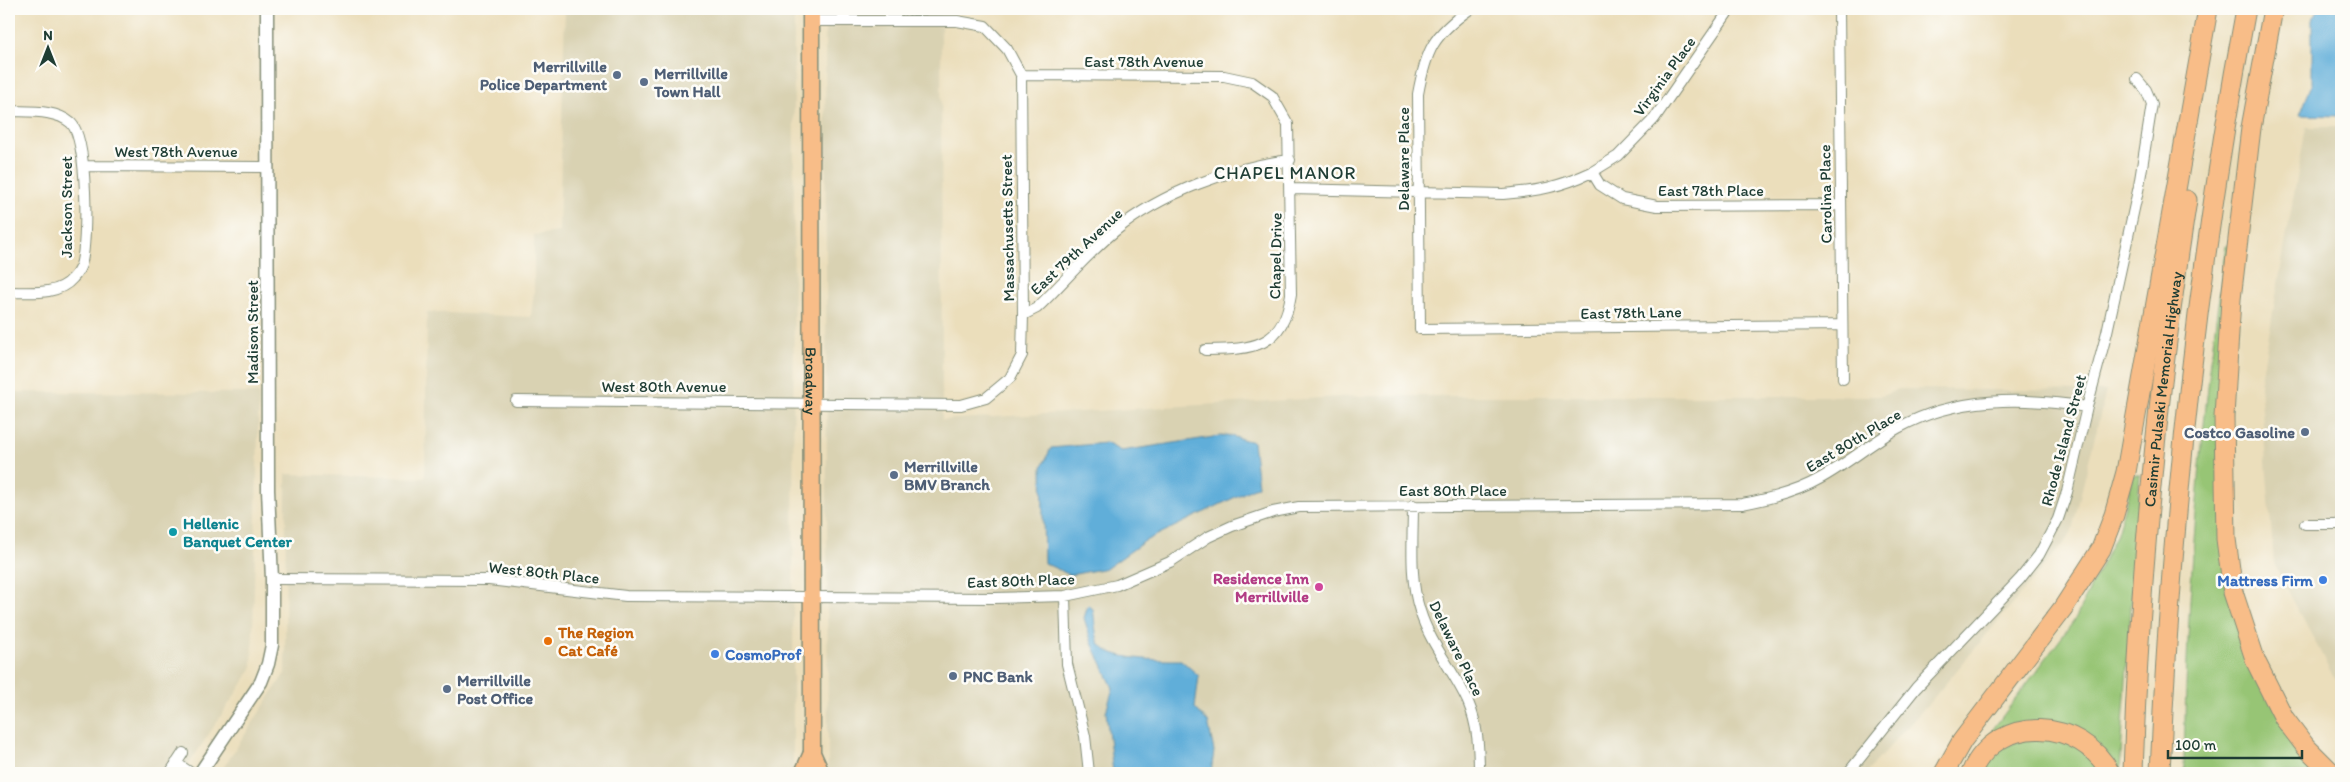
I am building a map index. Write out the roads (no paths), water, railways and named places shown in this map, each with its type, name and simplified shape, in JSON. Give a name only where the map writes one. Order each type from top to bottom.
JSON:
[{"type":"highway","points":[[1944,773],[1962,741],[2071,595],[2100,549],[2112,523],[2126,472],[2208,9]]},
{"type":"highway","name":"Casimir Pulaski Memorial Highway","points":[[2133,773],[2142,596],[2161,388],[2186,206],[2220,9]]},
{"type":"highway","name":"Casimir Pulaski Memorial Highway","points":[[2160,773],[2169,602],[2193,344],[2220,153],[2246,9]]},
{"type":"highway","points":[[2273,9],[2251,128],[2232,291],[2224,417],[2226,540],[2233,592],[2256,662],[2284,718],[2306,747],[2332,773]]},
{"type":"highway","points":[[1971,773],[1997,742],[2032,729],[2059,731],[2073,736],[2088,745],[2099,756],[2110,773]]},
{"type":"main road","name":"Broadway","points":[[811,15],[812,753],[821,773]]},
{"type":"main road","name":"Broadway","points":[[802,773],[812,753]]},
{"type":"street","name":"Madison Street","points":[[200,773],[256,690],[270,655],[272,579],[268,490],[267,9]]},
{"type":"street","name":"Delaware Place","points":[[1420,329],[1418,94],[1423,66],[1430,50],[1446,26],[1470,9]]},
{"type":"street","name":"Virginia Place","points":[[1592,172],[1618,156],[1654,119],[1730,9]]},
{"type":"street","name":"Carolina Place","points":[[1839,9],[1843,379]]},
{"type":"street","points":[[811,15],[957,21],[985,26],[1007,49],[1021,76]]},
{"type":"street","name":"East 78th Avenue","points":[[1021,76],[1224,76],[1252,82],[1272,96],[1288,124],[1291,190]]},
{"type":"street","name":"Massachusetts Street","points":[[812,402],[961,405],[986,398],[1010,378],[1022,355],[1021,76]]},
{"type":"street","name":"Rhode Island Street","points":[[1848,773],[1916,688],[2020,579],[2039,555],[2063,504],[2107,332],[2140,186],[2152,104],[2146,90],[2137,79]]},
{"type":"street","name":"Jackson Street","points":[[9,111],[54,115],[64,118],[76,129],[84,166],[84,250],[81,264],[72,279],[50,291],[9,292]]},
{"type":"street","name":"East 79th Avenue","points":[[1023,315],[1037,308],[1115,231],[1144,210],[1180,192],[1257,164],[1290,160]]},
{"type":"street","name":"West 78th Avenue","points":[[84,166],[268,167]]},
{"type":"street","points":[[1291,190],[1418,190],[1503,194],[1537,191],[1566,184],[1592,172]]},
{"type":"street","name":"East 78th Place","points":[[1592,172],[1600,185],[1622,200],[1657,206],[1840,205]]},
{"type":"street","name":"Chapel Drive","points":[[1205,350],[1242,349],[1259,346],[1282,327],[1288,312],[1291,294],[1291,190]]},
{"type":"street","name":"East 78th Lane","points":[[1420,329],[1842,325]]},
{"type":"street","name":"West 80th Avenue","points":[[516,401],[812,402]]},
{"type":"street","name":"East 80th Place","points":[[813,597],[995,598],[1065,596],[1117,585],[1170,562],[1208,537],[1273,512],[1309,505],[1742,504],[1784,494],[1809,484],[1898,428],[1950,408],[1973,403],[2000,401],[2044,401],[2087,406]]},
{"type":"street","name":"Delaware Place","points":[[1413,505],[1413,579],[1417,603],[1422,619],[1468,702],[1477,736],[1479,773]]},
{"type":"street","points":[[2305,524],[2341,524]]},
{"type":"street","name":"West 80th Place","points":[[272,579],[490,580],[626,596],[813,597]]},
{"type":"street","points":[[1065,596],[1067,664],[1085,736],[1089,773]]},
{"type":"street","points":[[170,773],[183,753]]},
{"type":"street","points":[[176,763],[191,773]]},
{"type":"water","points":[[2319,9],[2341,9],[2341,116],[2300,115],[2312,84],[2312,20]]},
{"type":"water","points":[[1227,435],[1253,442],[1258,486],[1145,541],[1107,568],[1070,575],[1044,563],[1042,467],[1051,448],[1106,443],[1121,451]]},
{"type":"water","points":[[1088,605],[1093,609],[1099,643],[1105,649],[1137,658],[1181,660],[1199,676],[1195,708],[1208,722],[1214,751],[1211,773],[1113,772],[1106,712],[1113,688],[1092,643],[1084,618]]},
{"type":"place","name":"Merrillville Police Department","points":[[617,75]]},
{"type":"place","name":"Merrillville Town Hall","points":[[644,82]]},
{"type":"place","name":"Costco Gasoline","points":[[2305,432]]},
{"type":"place","name":"Merrillville BMV Branch","points":[[894,475]]},
{"type":"place","name":"Hellenic Banquet Center","points":[[173,532]]},
{"type":"place","name":"Mattress Firm","points":[[2323,580]]},
{"type":"place","name":"Residence Inn Merrillville","points":[[1319,587]]},
{"type":"place","name":"The Region Cat Café","points":[[548,641]]},
{"type":"place","name":"CosmoProf","points":[[715,654]]},
{"type":"place","name":"PNC Bank","points":[[953,676]]},
{"type":"place","name":"Merrillville Post Office","points":[[447,689]]},
{"type":"district","name":"CHAPEL MANOR","points":[[1285,173]]}]
